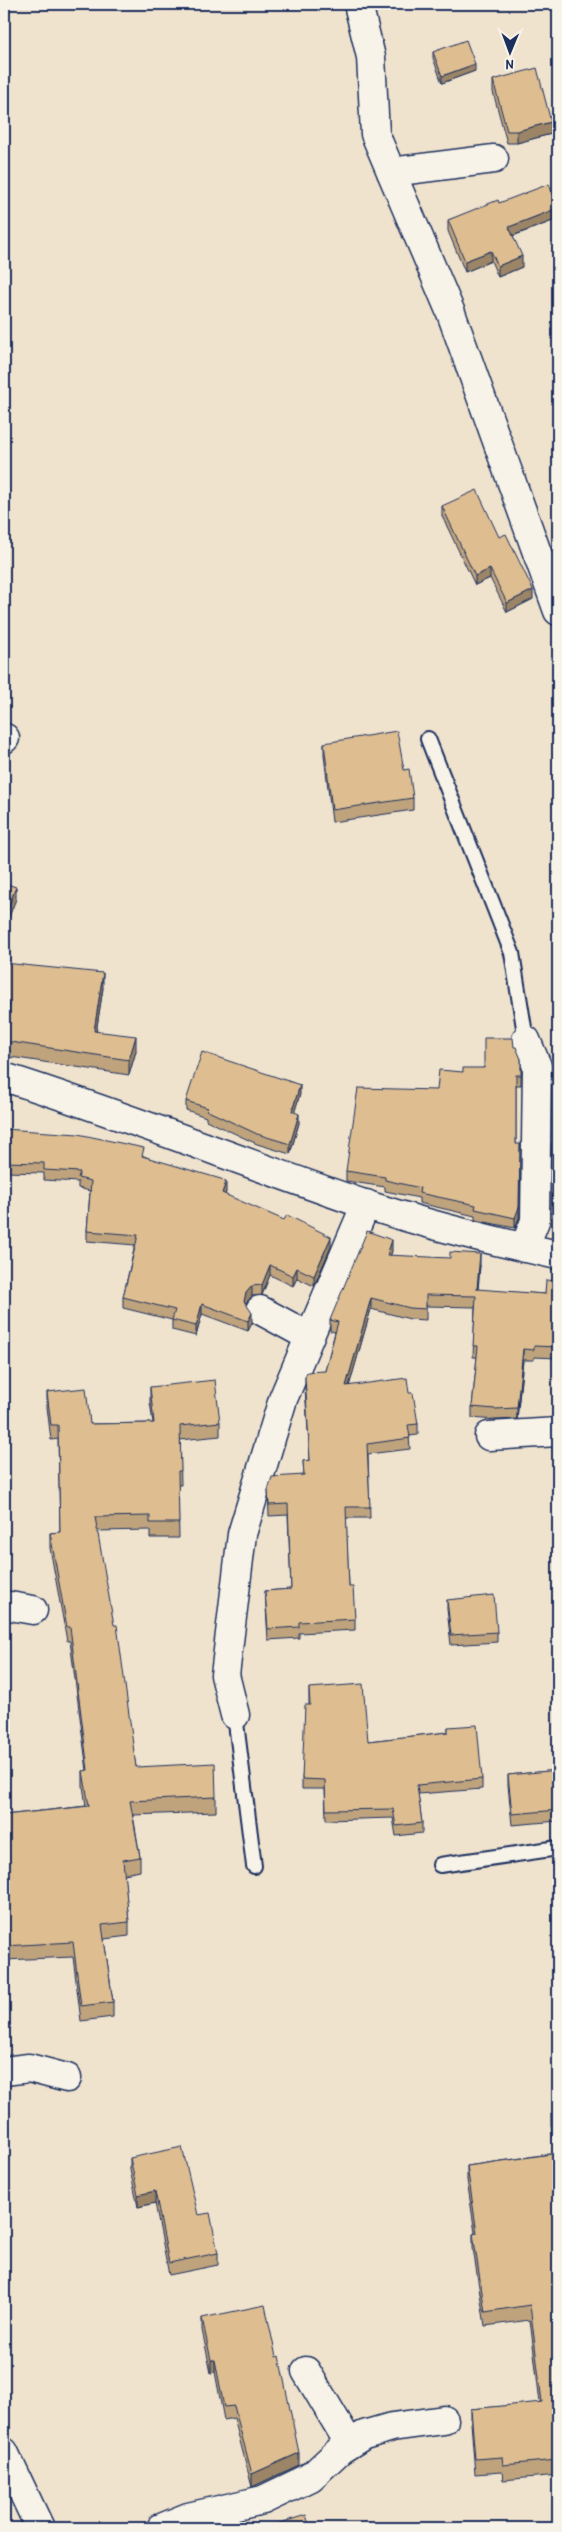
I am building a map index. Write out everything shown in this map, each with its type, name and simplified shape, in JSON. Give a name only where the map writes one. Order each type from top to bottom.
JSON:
[{"type":"street","points":[[358,4],[371,58],[375,134],[451,313],[558,611]]},
{"type":"street","points":[[391,172],[494,159]]},
{"type":"street","points":[[524,1248],[535,1221],[538,1066],[526,1040]]},
{"type":"street","points":[[4,1077],[84,1102],[366,1204],[524,1248],[558,1255]]},
{"type":"street","points":[[235,1715],[225,1675],[242,1534],[282,1399],[308,1336],[344,1259],[366,1204]]},
{"type":"street","points":[[260,1310],[308,1336]]},
{"type":"street","points":[[489,1436],[558,1432]]},
{"type":"street","points":[[4,1605],[33,1610]]},
{"type":"street","points":[[4,2071],[29,2068],[67,2078]]},
{"type":"street","points":[[306,2371],[349,2443]]},
{"type":"street","points":[[161,2528],[188,2517],[263,2500],[311,2477],[349,2443],[364,2435],[392,2427],[444,2420]]},
{"type":"street","points":[[4,2452],[40,2528]]},
{"type":"lane","points":[[428,739],[512,953],[526,1040]]},
{"type":"lane","points":[[235,1715],[254,1866]]},
{"type":"lane","points":[[440,1865],[558,1848]]},
{"type":"building","points":[[466,40],[475,64],[442,76],[433,52]]},
{"type":"building","points":[[537,68],[551,122],[517,131],[507,131],[493,80]]},
{"type":"building","points":[[549,184],[558,208],[509,227],[522,256],[498,266],[491,251],[465,261],[448,220],[498,200],[499,203]]},
{"type":"building","points":[[477,490],[499,537],[506,534],[533,590],[507,603],[490,569],[475,576],[442,506]]},
{"type":"building","points":[[397,731],[404,770],[409,769],[413,798],[332,810],[324,743]]},
{"type":"building","points":[[4,828],[7,828],[7,884],[16,887],[4,918]]},
{"type":"building","points":[[4,963],[103,973],[94,1031],[136,1036],[129,1060],[4,1041],[10,1004],[4,1003]]},
{"type":"building","points":[[484,1038],[513,1038],[514,1047],[516,1047],[521,1059],[521,1075],[516,1075],[516,1144],[520,1144],[519,1207],[515,1218],[475,1209],[476,1205],[419,1193],[420,1188],[385,1180],[385,1177],[346,1171],[358,1088],[437,1090],[439,1070],[463,1072],[463,1068],[484,1068]]},
{"type":"building","points":[[202,1052],[300,1085],[292,1111],[299,1114],[290,1144],[257,1134],[206,1110],[208,1108],[186,1101]]},
{"type":"building","points":[[4,1129],[78,1134],[144,1148],[142,1156],[221,1179],[226,1182],[222,1193],[284,1220],[287,1215],[331,1237],[314,1276],[297,1268],[293,1276],[270,1265],[262,1285],[252,1286],[246,1293],[244,1301],[252,1313],[248,1321],[202,1304],[196,1326],[172,1320],[175,1310],[123,1297],[138,1235],[87,1231],[91,1181],[78,1178],[80,1172],[44,1170],[44,1163],[4,1162]]},
{"type":"building","points":[[552,1143],[558,1143],[558,1213],[550,1213]]},
{"type":"building","points":[[367,1231],[392,1240],[387,1255],[450,1258],[450,1252],[480,1254],[477,1289],[545,1294],[546,1280],[558,1281],[558,1347],[534,1346],[534,1350],[523,1349],[517,1408],[472,1407],[478,1346],[473,1346],[476,1296],[426,1295],[426,1309],[410,1308],[371,1298],[346,1386],[407,1378],[409,1393],[413,1393],[418,1424],[408,1425],[410,1438],[367,1444],[370,1507],[346,1507],[349,1587],[353,1587],[355,1619],[299,1622],[299,1627],[268,1629],[265,1591],[291,1589],[288,1504],[269,1505],[268,1490],[272,1477],[304,1475],[303,1461],[310,1460],[305,1377],[307,1372],[325,1371],[338,1322],[330,1320]]},
{"type":"building","points":[[215,1380],[220,1422],[180,1426],[181,1471],[178,1471],[179,1523],[150,1523],[150,1516],[95,1517],[114,1625],[117,1625],[136,1767],[215,1763],[216,1797],[130,1801],[140,1857],[123,1860],[129,1922],[102,1925],[113,2002],[81,2006],[73,1942],[4,1946],[4,1815],[89,1806],[83,1771],[88,1770],[70,1627],[67,1627],[50,1533],[60,1532],[58,1425],[51,1425],[47,1392],[86,1388],[90,1424],[154,1423],[150,1387]]},
{"type":"building","points":[[494,1595],[497,1632],[451,1635],[447,1600]]},
{"type":"building","points":[[363,1684],[368,1741],[448,1732],[448,1727],[477,1725],[482,1779],[417,1785],[422,1823],[396,1826],[393,1809],[326,1810],[325,1780],[302,1779],[305,1705],[310,1705],[309,1688]]},
{"type":"building","points":[[556,1731],[558,1731],[558,1764]]},
{"type":"building","points":[[558,1770],[558,1810],[512,1814],[508,1775]]},
{"type":"building","points":[[558,2112],[558,2142],[556,2143],[551,2114]]},
{"type":"building","points":[[182,2147],[198,2215],[210,2213],[218,2253],[169,2263],[155,2191],[138,2195],[130,2158]]},
{"type":"building","points":[[558,2153],[558,2460],[503,2465],[502,2457],[475,2459],[471,2409],[542,2402],[530,2305],[485,2312],[473,2234],[477,2233],[467,2166]]},
{"type":"building","points":[[265,2305],[276,2357],[279,2356],[299,2453],[252,2474],[234,2406],[224,2407],[215,2360],[211,2360],[202,2318]]},
{"type":"building","points":[[306,2515],[310,2528],[270,2528],[270,2526]]}]
